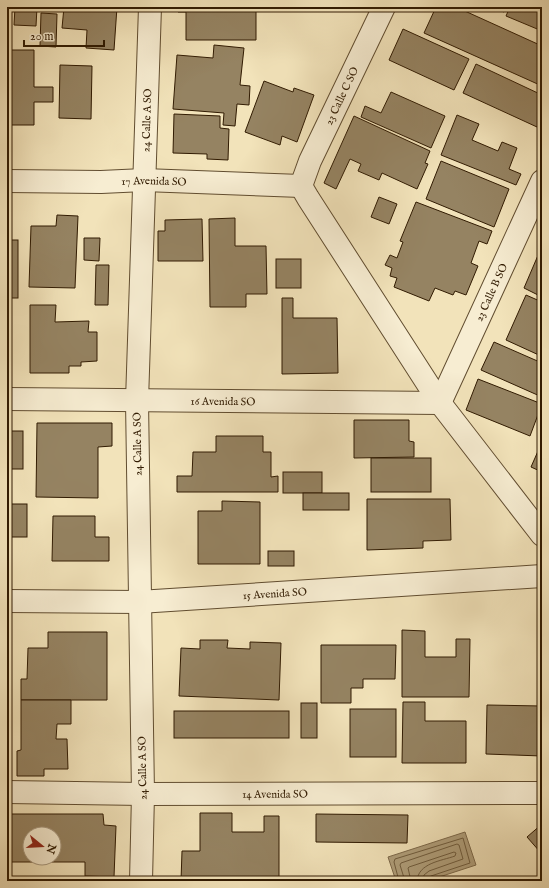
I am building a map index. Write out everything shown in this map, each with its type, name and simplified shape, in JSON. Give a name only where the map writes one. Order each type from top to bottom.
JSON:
[{"type":"street","name":"24 Calle A SO","points":[[141,881],[143,794],[137,401],[150,7]]},
{"type":"street","name":"23 Calle C SO","points":[[301,186],[310,161],[384,7]]},
{"type":"street","name":"17 Avenida SO","points":[[7,181],[101,182],[144,180],[301,186]]},
{"type":"street","name":"23 Calle B SO","points":[[440,403],[542,181]]},
{"type":"street","points":[[301,186],[440,403],[542,535]]},
{"type":"street","name":"16 Avenida SO","points":[[7,399],[440,403]]},
{"type":"street","name":"15 Avenida SO","points":[[7,601],[139,602],[542,576]]},
{"type":"street","name":"14 Avenida SO","points":[[7,792],[143,794],[542,793]]},
{"type":"water","points":[[465,832],[476,865],[427,881],[396,881],[388,857]]},
{"type":"building","points":[[15,7],[37,7],[36,26],[14,25]]},
{"type":"building","points":[[64,7],[117,7],[114,50],[86,48],[87,30],[62,28]]},
{"type":"building","points":[[178,7],[256,7],[256,40],[186,40],[186,12],[178,12]]},
{"type":"building","points":[[436,7],[456,7],[542,46],[542,86],[424,33]]},
{"type":"building","points":[[491,7],[506,7],[504,12]]},
{"type":"building","points":[[510,7],[542,7],[542,31],[506,16]]},
{"type":"building","points":[[41,13],[57,14],[56,47],[40,46]]},
{"type":"building","points":[[403,29],[469,59],[454,90],[389,60]]},
{"type":"building","points":[[214,45],[244,48],[240,85],[250,86],[249,105],[237,104],[235,126],[223,125],[224,113],[173,109],[177,55],[213,58]]},
{"type":"building","points":[[7,50],[34,50],[34,87],[53,87],[53,102],[34,102],[34,125],[7,125]]},
{"type":"building","points":[[476,64],[542,95],[542,115],[537,127],[463,93]]},
{"type":"building","points":[[60,65],[92,66],[91,119],[59,118]]},
{"type":"building","points":[[264,81],[293,92],[294,88],[314,95],[297,142],[282,136],[280,145],[245,132]]},
{"type":"building","points":[[391,92],[445,116],[431,148],[361,117],[365,106],[381,113]]},
{"type":"building","points":[[174,114],[220,116],[220,128],[229,129],[228,160],[207,159],[207,154],[173,153]]},
{"type":"building","points":[[457,115],[479,124],[472,140],[498,151],[502,142],[517,148],[509,169],[521,174],[516,185],[441,155]]},
{"type":"building","points":[[354,116],[430,151],[425,163],[428,164],[417,189],[382,173],[379,180],[358,171],[361,164],[350,159],[336,189],[324,183]]},
{"type":"building","points":[[441,161],[509,189],[494,227],[426,199]]},
{"type":"building","points":[[379,197],[397,204],[389,224],[371,217]]},
{"type":"building","points":[[416,202],[492,231],[487,244],[479,241],[471,263],[478,266],[466,295],[455,291],[453,295],[435,288],[429,301],[394,287],[397,278],[390,276],[392,268],[385,265],[390,255],[397,258],[403,242],[400,241]]},
{"type":"building","points":[[57,215],[78,216],[75,288],[29,287],[31,226],[56,226]]},
{"type":"building","points":[[235,218],[235,246],[266,246],[267,294],[246,294],[246,307],[210,307],[209,219]]},
{"type":"building","points":[[202,219],[203,261],[158,261],[158,231],[165,231],[165,220]]},
{"type":"building","points":[[84,238],[100,238],[99,261],[84,260]]},
{"type":"building","points":[[7,240],[18,240],[18,298],[7,298]]},
{"type":"building","points":[[539,253],[542,254],[542,297],[524,288]]},
{"type":"building","points":[[276,259],[301,259],[301,288],[276,288]]},
{"type":"building","points":[[96,265],[109,265],[108,305],[95,305]]},
{"type":"building","points":[[526,295],[542,302],[541,356],[506,340]]},
{"type":"building","points":[[282,298],[293,298],[293,318],[337,318],[338,373],[282,374]]},
{"type":"building","points":[[30,305],[56,305],[55,322],[89,321],[88,332],[97,332],[97,361],[81,362],[81,366],[69,366],[69,373],[30,373]]},
{"type":"building","points":[[7,311],[8,367],[7,367]]},
{"type":"building","points":[[494,342],[542,363],[542,397],[481,370]]},
{"type":"building","points":[[478,379],[542,404],[530,436],[466,410]]},
{"type":"building","points":[[354,420],[409,420],[409,441],[414,442],[414,457],[354,458]]},
{"type":"building","points":[[37,423],[112,423],[112,446],[98,447],[98,498],[36,497]]},
{"type":"building","points":[[7,431],[23,431],[23,469],[7,469]]},
{"type":"building","points":[[216,436],[263,436],[263,452],[271,452],[271,477],[278,476],[278,492],[177,492],[177,476],[192,476],[193,452],[216,452]]},
{"type":"building","points":[[542,442],[542,472],[531,467]]},
{"type":"building","points":[[371,458],[431,458],[431,492],[371,492]]},
{"type":"building","points":[[283,472],[322,472],[322,493],[283,493]]},
{"type":"building","points":[[303,493],[349,493],[349,510],[303,510]]},
{"type":"building","points":[[367,499],[450,499],[451,540],[423,541],[423,548],[367,550]]},
{"type":"building","points":[[222,501],[260,502],[260,564],[198,564],[198,511],[222,511]]},
{"type":"building","points":[[7,504],[27,504],[27,537],[7,537]]},
{"type":"building","points":[[53,516],[95,516],[95,537],[109,537],[109,561],[52,561]]},
{"type":"building","points":[[268,551],[294,551],[294,566],[268,566]]},
{"type":"building","points":[[402,630],[425,631],[425,657],[456,657],[456,639],[470,639],[469,697],[402,697]]},
{"type":"building","points":[[48,632],[107,632],[107,700],[21,700],[21,679],[27,679],[28,648],[48,648]]},
{"type":"building","points":[[200,640],[228,640],[227,648],[250,649],[250,642],[281,643],[279,700],[179,696],[181,648],[200,649]]},
{"type":"building","points":[[321,645],[396,645],[395,679],[363,679],[363,688],[351,688],[351,703],[321,703]]},
{"type":"building","points":[[21,700],[71,700],[71,724],[57,724],[56,739],[67,739],[68,769],[44,769],[44,776],[17,776],[17,751],[21,750]]},
{"type":"building","points":[[403,702],[425,702],[425,721],[466,721],[466,763],[402,763]]},
{"type":"building","points":[[301,703],[317,703],[317,738],[301,738]]},
{"type":"building","points":[[487,705],[542,706],[542,756],[486,754]]},
{"type":"building","points":[[350,709],[396,709],[396,757],[350,757]]},
{"type":"building","points":[[174,711],[289,711],[289,738],[174,738]]},
{"type":"building","points":[[200,813],[232,813],[232,832],[264,832],[264,816],[279,816],[279,881],[181,881],[182,851],[200,851]]},
{"type":"building","points":[[7,814],[103,814],[104,825],[116,826],[114,877],[85,876],[85,862],[62,862],[62,826],[22,826],[22,862],[7,862]]},
{"type":"building","points":[[316,814],[408,815],[407,843],[316,842]]},
{"type":"building","points":[[542,824],[542,853],[541,853],[527,837]]}]
